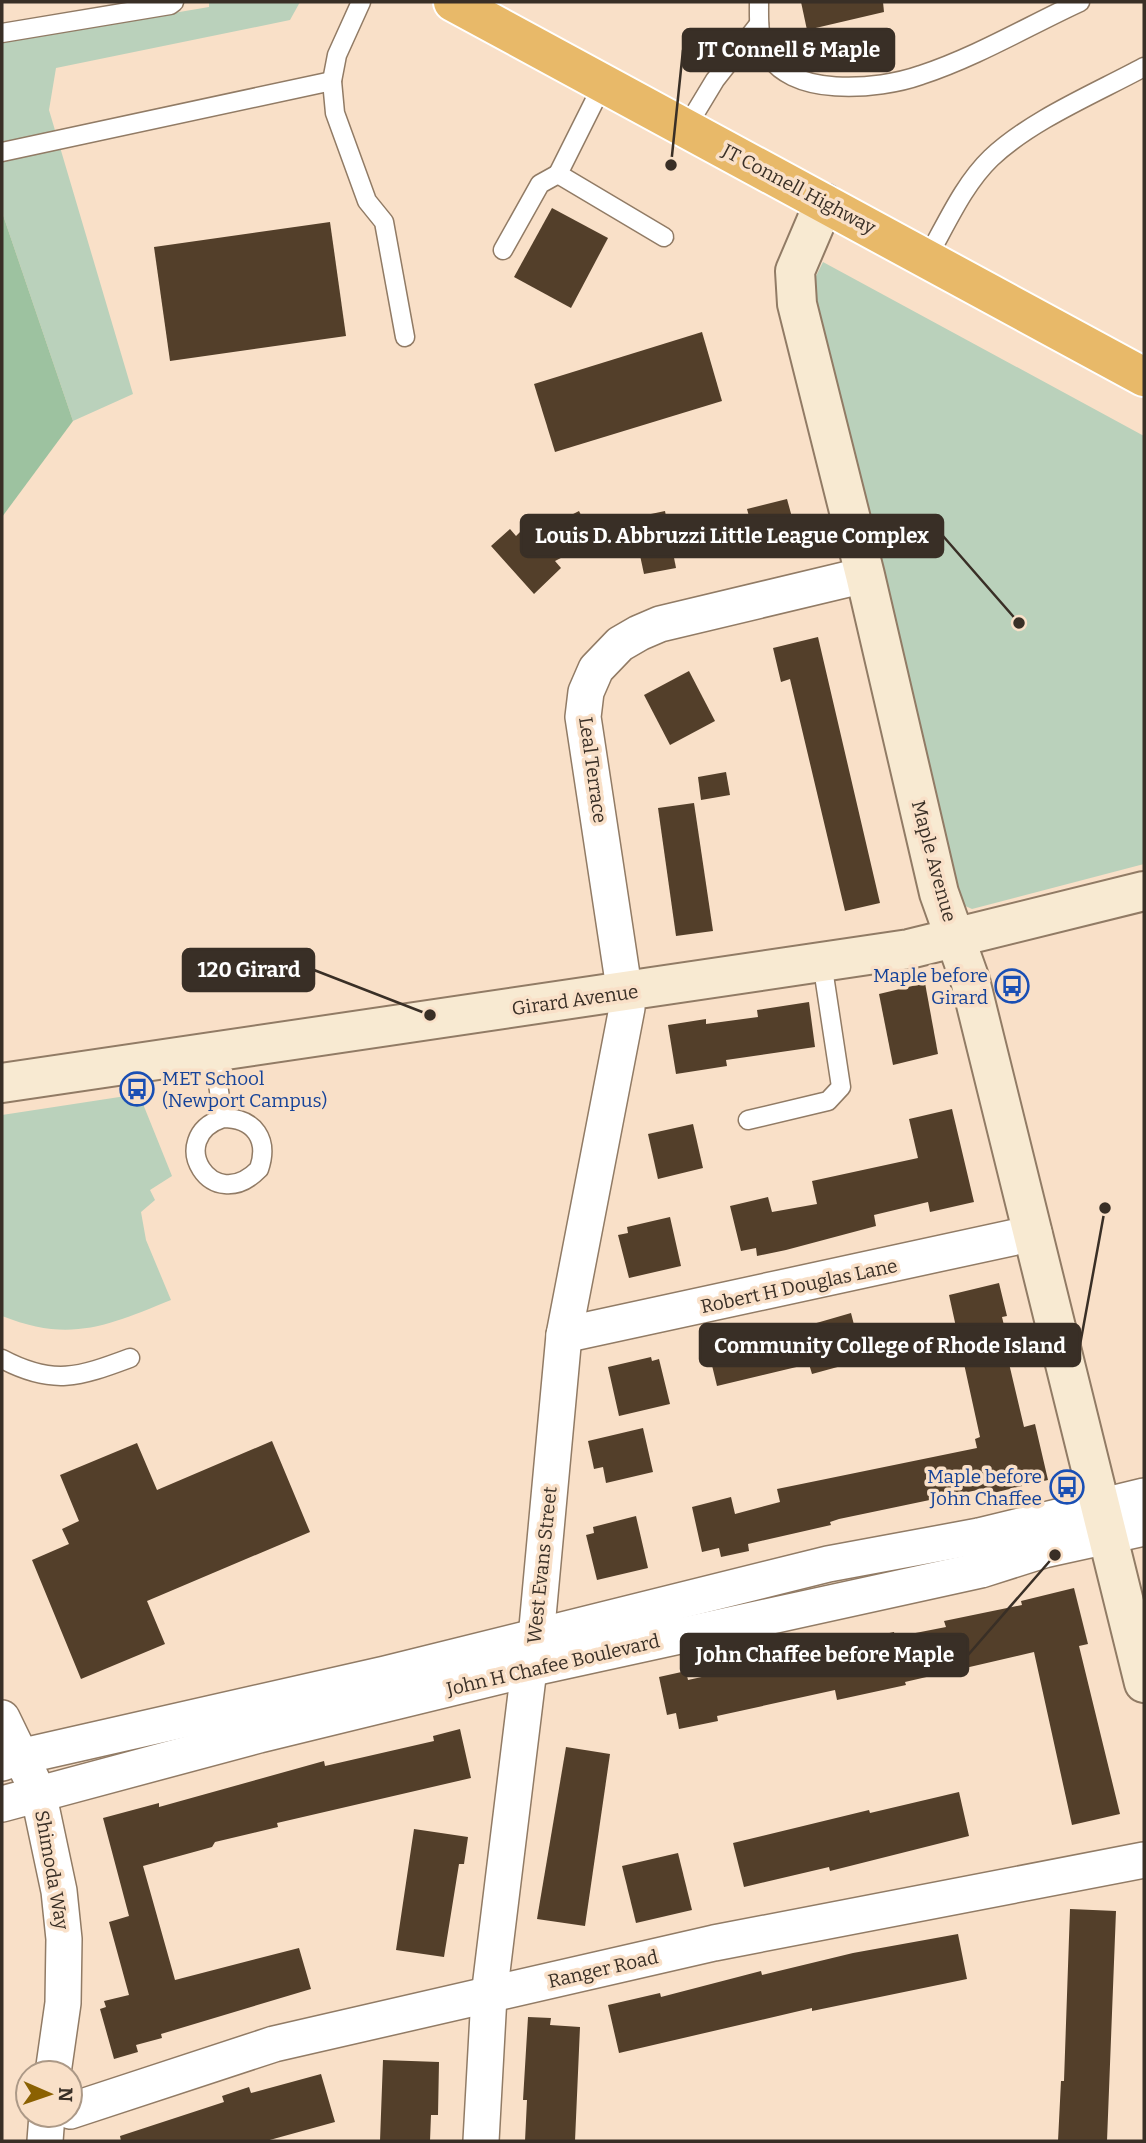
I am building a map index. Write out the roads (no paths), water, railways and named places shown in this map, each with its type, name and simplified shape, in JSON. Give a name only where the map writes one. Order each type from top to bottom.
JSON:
[{"type":"highway","name":"JT Connell Highway","points":[[453,2],[1144,377]]},
{"type":"street","name":"Maple Avenue","points":[[824,203],[795,271],[795,295],[865,575],[939,893],[970,980],[1144,1683]]},
{"type":"street","name":"Leal Terrace","points":[[626,993],[583,717],[586,692],[596,669],[620,644],[660,624],[865,575]]},
{"type":"street","name":"Girard Avenue","points":[[2,1083],[822,962],[955,939],[1144,891]]},
{"type":"street","name":"West Evans Street","points":[[481,2141],[489,1996],[533,1653],[564,1335],[625,1021],[626,993]]},
{"type":"street","name":"Robert H Douglas Lane","points":[[564,1335],[1034,1233]]},
{"type":"street","points":[[1104,1521],[1144,1496]]},
{"type":"street","points":[[1104,1521],[1144,1528]]},
{"type":"street","name":"John H Chafee Boulevard","points":[[2,1804],[533,1653],[828,1564],[979,1536],[1104,1521]]},
{"type":"street","name":"John H Chafee Boulevard","points":[[10,1760],[533,1653]]},
{"type":"street","name":"Shimoda Way","points":[[2,1717],[10,1760],[38,1792],[58,1891],[64,1939],[63,2003],[55,2059]]},
{"type":"street","name":"Ranger Road","points":[[84,2109],[274,2044],[714,1942],[1144,1860]]},
{"type":"lane","points":[[2,33],[170,5],[173,2]]},
{"type":"lane","points":[[361,2],[337,55],[332,81],[335,113],[367,201],[384,222],[405,337]]},
{"type":"lane","points":[[759,2],[759,24],[765,51],[783,70],[811,82],[863,86],[899,82],[929,72],[1080,2]]},
{"type":"lane","points":[[686,128],[715,80],[759,24]]},
{"type":"lane","points":[[926,258],[990,159],[1022,134],[1144,66]]},
{"type":"lane","points":[[2,152],[332,81]]},
{"type":"lane","points":[[503,250],[540,184],[558,174],[603,83]]},
{"type":"lane","points":[[558,174],[664,237]]},
{"type":"lane","points":[[748,1120],[828,1101],[841,1087],[822,962]]},
{"type":"lane","points":[[213,1050],[223,1118]]},
{"type":"lane","points":[[2,1359],[48,1378],[93,1371],[130,1358]]},
{"type":"place","name":"JT Connell & Maple","points":[[671,165]]},
{"type":"place","name":"Louis D. Abbruzzi Little League Complex","points":[[1019,623]]},
{"type":"place","name":"Maple before Girard","points":[[1012,986]]},
{"type":"place","name":"120 Girard","points":[[430,1015]]},
{"type":"place","name":"MET School (Newport Campus)","points":[[137,1089]]},
{"type":"place","name":"Community College of Rhode Island","points":[[1105,1208]]},
{"type":"place","name":"Maple before John Chaffee","points":[[1067,1487]]},
{"type":"place","name":"John Chaffee before Maple","points":[[1055,1555]]}]
